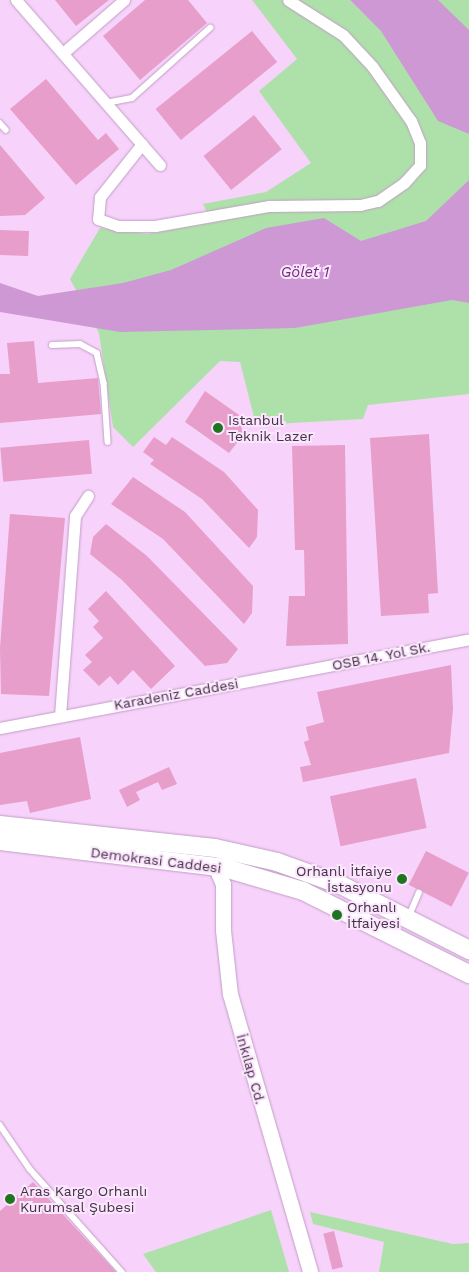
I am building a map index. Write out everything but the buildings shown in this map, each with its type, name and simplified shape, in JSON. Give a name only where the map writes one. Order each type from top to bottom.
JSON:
[{"type":"main road","name":"Demokrasi Caddesi","points":[[0,825],[215,848],[258,857],[334,882],[469,950]]},
{"type":"main road","name":"Demokrasi Caddesi","points":[[0,841],[210,865],[251,876],[303,891],[348,910],[414,948],[469,974]]},
{"type":"main road","points":[[210,865],[242,865],[258,857]]},
{"type":"main road","points":[[407,920],[414,948]]},
{"type":"street","points":[[16,0],[160,164]]},
{"type":"street","points":[[63,53],[124,0]]},
{"type":"street","points":[[142,144],[100,197],[98,219],[118,226],[155,226],[269,206],[360,204],[378,201],[404,183],[420,165],[420,143],[410,121],[372,66],[343,35],[288,0]]},
{"type":"street","points":[[60,716],[75,516],[88,496]]},
{"type":"street","name":"OSB 14. Yol Sk.","points":[[293,673],[469,640]]},
{"type":"street","name":"Karadeniz Caddesi","points":[[0,728],[293,673]]},
{"type":"street","name":"İnkılap Cd.","points":[[210,865],[221,877],[223,936],[230,994],[310,1272]]},
{"type":"street","points":[[223,898],[230,881],[251,876]]},
{"type":"lane","points":[[106,102],[132,98],[210,28]]},
{"type":"lane","points":[[0,123],[6,130]]},
{"type":"lane","points":[[52,345],[80,344],[97,353],[104,383],[108,442]]},
{"type":"lane","points":[[407,920],[419,893]]},
{"type":"lane","points":[[0,1125],[30,1169],[122,1272]]},
{"type":"green space","points":[[252,0],[350,0],[367,17],[387,0],[469,0],[469,394],[368,405],[363,419],[256,425],[240,362],[220,361],[133,447],[113,427],[99,333],[70,279],[100,228],[147,234],[212,222],[203,204],[266,192],[311,163],[259,91],[297,59]]},
{"type":"green space","points":[[271,1210],[289,1272],[156,1272],[143,1254]]},
{"type":"green space","points":[[310,1212],[453,1244],[469,1243],[469,1272],[379,1272],[384,1242],[313,1224]]},
{"type":"water","points":[[350,0],[438,0],[469,30],[469,134],[438,121],[381,31]]},
{"type":"water","name":"Gölet 1","points":[[469,180],[469,303],[452,300],[295,328],[120,332],[0,312],[0,283],[38,296],[123,283],[171,270],[266,228],[324,218],[361,241],[426,221]]},
{"type":"place","name":"Istanbul Teknik Lazer","points":[[218,428]]},
{"type":"place","name":"Orhanlı İtfaiye İstasyonu","points":[[402,879]]},
{"type":"place","name":"Orhanlı İtfaiyesi","points":[[337,915]]},
{"type":"place","name":"Aras Kargo Orhanlı Kurumsal Şubesi","points":[[10,1199]]}]
